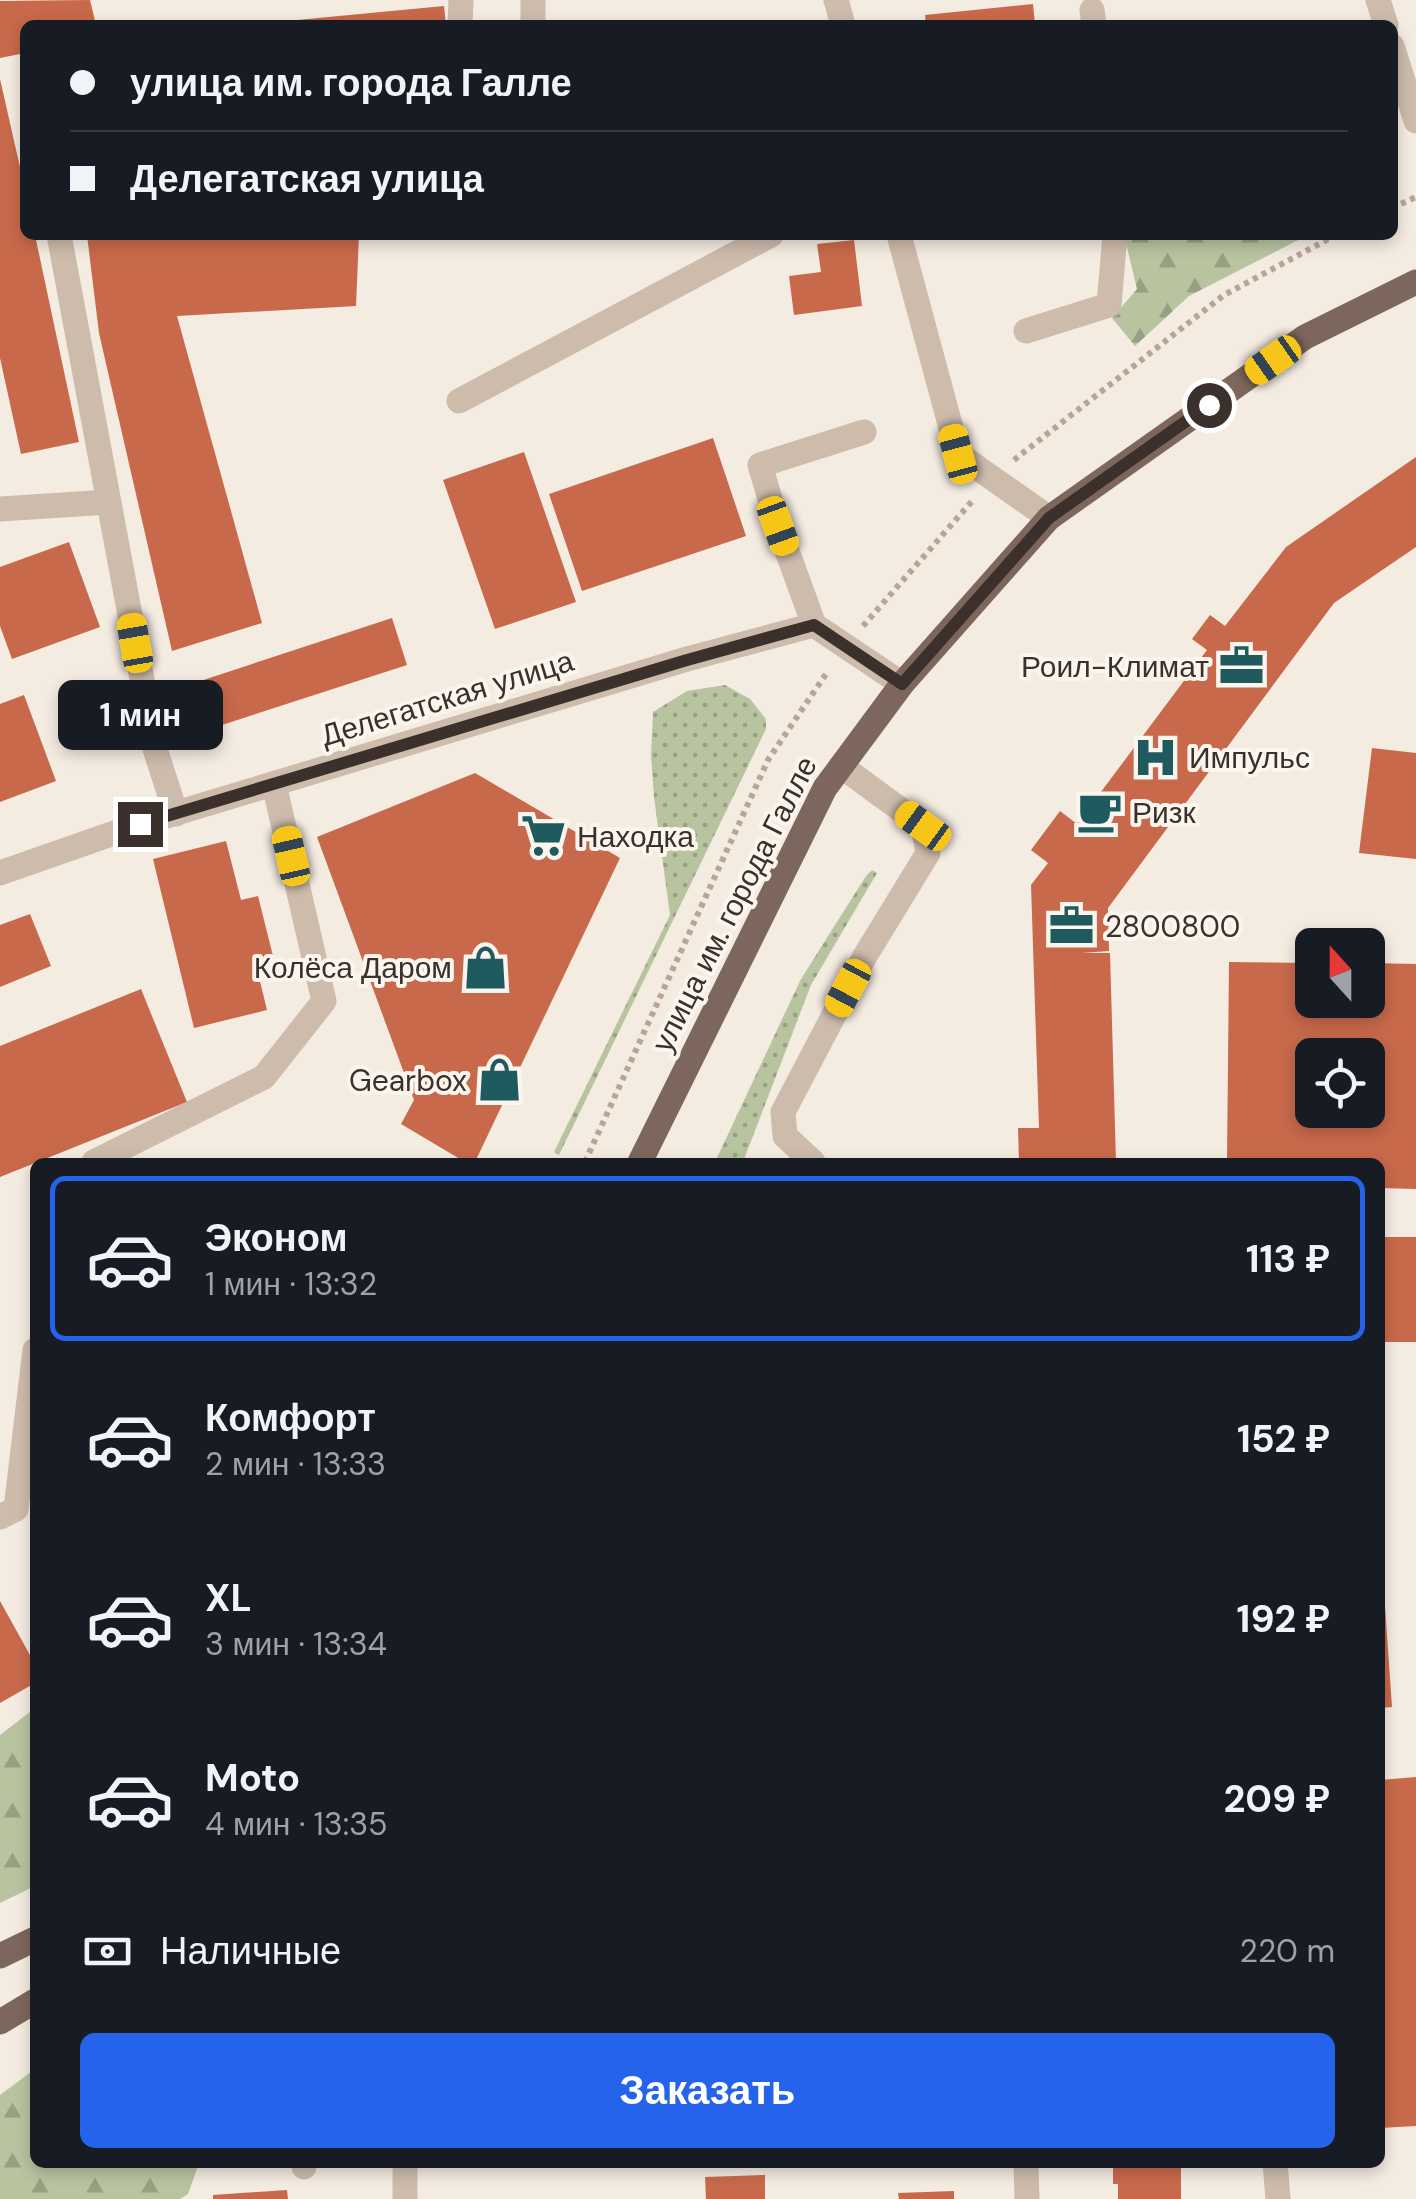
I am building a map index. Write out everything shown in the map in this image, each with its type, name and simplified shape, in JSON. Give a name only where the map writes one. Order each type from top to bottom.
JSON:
[{"type":"main road","name":"улица им. города Галле","points":[[642,1158],[825,788],[902,684],[1049,518],[1305,337],[1416,282]]},
{"type":"main road","points":[[0,1956],[30,1941]]},
{"type":"main road","points":[[0,2022],[30,2003]]},
{"type":"street","points":[[1398,74],[1406,111]]},
{"type":"street","points":[[60,240],[155,748],[176,814]]},
{"type":"street","points":[[459,400],[762,240]]},
{"type":"street","points":[[900,240],[958,454],[1049,518]]},
{"type":"street","points":[[1026,332],[1110,305],[1114,240]]},
{"type":"street","points":[[864,432],[760,466],[814,625],[902,684]]},
{"type":"street","points":[[0,509],[109,502]]},
{"type":"street","name":"Делегатская улица","points":[[0,873],[274,784],[814,625]]},
{"type":"street","points":[[809,1158],[785,1136],[783,1112],[864,956],[928,852],[923,826],[841,766]]},
{"type":"street","points":[[102,1158],[264,1076],[324,1002],[274,784]]},
{"type":"street","points":[[0,1518],[16,1509],[30,1392]]},
{"type":"street","points":[[405,2168],[405,2199]]},
{"type":"street","points":[[1026,2168],[1027,2199]]},
{"type":"street","points":[[1275,2168],[1278,2199]]},
{"type":"path","points":[[587,1158],[768,760],[846,646],[992,478],[1224,294],[1327,240]]},
{"type":"green space","points":[[1125,240],[1298,240],[1189,296],[1135,346],[1112,318],[1137,289]]},
{"type":"green space","points":[[725,685],[750,699],[766,719],[766,729],[559,1155],[554,1152],[670,915],[654,797],[653,712],[687,691]]},
{"type":"green space","points":[[872,870],[877,873],[811,985],[745,1158],[717,1158],[801,979]]},
{"type":"green space","points":[[30,1712],[30,1888],[0,1903],[0,1735]]},
{"type":"green space","points":[[30,2073],[30,2168],[197,2168],[188,2194],[180,2199],[0,2199],[0,2095]]},
{"type":"building","points":[[90,0],[95,20],[20,20],[20,54],[0,58],[0,1]]},
{"type":"building","points":[[1033,4],[1035,20],[926,20],[925,15]]},
{"type":"building","points":[[444,6],[445,20],[297,20]]},
{"type":"building","points":[[0,79],[20,167],[20,240],[36,240],[79,442],[21,454],[0,358]]},
{"type":"building","points":[[88,240],[359,240],[356,306],[177,316],[262,623],[172,651],[99,333]]},
{"type":"building","points":[[854,240],[862,306],[794,315],[789,276],[821,272],[817,244]]},
{"type":"building","points":[[713,438],[746,536],[582,591],[549,494]]},
{"type":"building","points":[[524,452],[576,602],[495,629],[443,480]]},
{"type":"building","points":[[1416,457],[1416,547],[1334,603],[1108,908],[1109,951],[1082,953],[1110,953],[1116,1158],[1019,1158],[1018,1128],[1039,1128],[1031,885],[1048,863],[1031,850],[1060,811],[1077,824],[1207,650],[1192,639],[1210,615],[1225,626],[1286,547]]},
{"type":"building","points":[[69,542],[100,627],[12,659],[0,626],[0,567]]},
{"type":"building","points":[[392,618],[407,665],[191,735],[176,689]]},
{"type":"building","points":[[24,695],[56,781],[0,802],[0,704]]},
{"type":"building","points":[[1372,748],[1416,753],[1416,859],[1359,853]]},
{"type":"building","points":[[475,773],[620,858],[477,1158],[458,1158],[401,1124],[414,1100],[317,837]]},
{"type":"building","points":[[226,841],[241,900],[258,896],[276,968],[258,973],[267,1010],[194,1028],[153,859]]},
{"type":"building","points":[[30,914],[51,966],[0,987],[0,925]]},
{"type":"building","points":[[1229,962],[1295,963],[1295,1018],[1385,1018],[1385,963],[1416,964],[1416,1189],[1385,1188],[1385,1158],[1227,1158]]},
{"type":"building","points":[[141,989],[187,1102],[47,1158],[30,1158],[30,1165],[0,1177],[0,1046]]},
{"type":"building","points":[[1385,1237],[1416,1237],[1416,1342],[1385,1342]]},
{"type":"building","points":[[0,1601],[30,1655],[30,1686],[0,1703]]},
{"type":"building","points":[[1385,1606],[1392,1707],[1385,1708]]},
{"type":"building","points":[[1416,1777],[1416,2126],[1385,2128],[1385,1780]]},
{"type":"building","points":[[1113,2168],[1181,2168],[1181,2199],[1118,2199],[1118,2184],[1113,2184]]},
{"type":"building","points":[[765,2175],[765,2199],[706,2199],[705,2177]]},
{"type":"building","points":[[287,2190],[288,2199],[213,2199],[213,2195]]},
{"type":"building","points":[[954,2191],[954,2199],[899,2199],[898,2193]]},
{"type":"place","name":"Роил-Климат","points":[[1242,666]]},
{"type":"place","name":"Импульс","points":[[1156,757]]},
{"type":"place","name":"Ризк","points":[[1099,812]]},
{"type":"place","name":"Находка","points":[[544,836]]},
{"type":"place","name":"2800800","points":[[1072,926]]},
{"type":"place","name":"Колёса Даром","points":[[485,967]]},
{"type":"place","name":"Gearbox","points":[[500,1080]]},
{"type":"route","points":[[140,824],[814,625],[902,684],[1049,518],[1209,405]]}]
